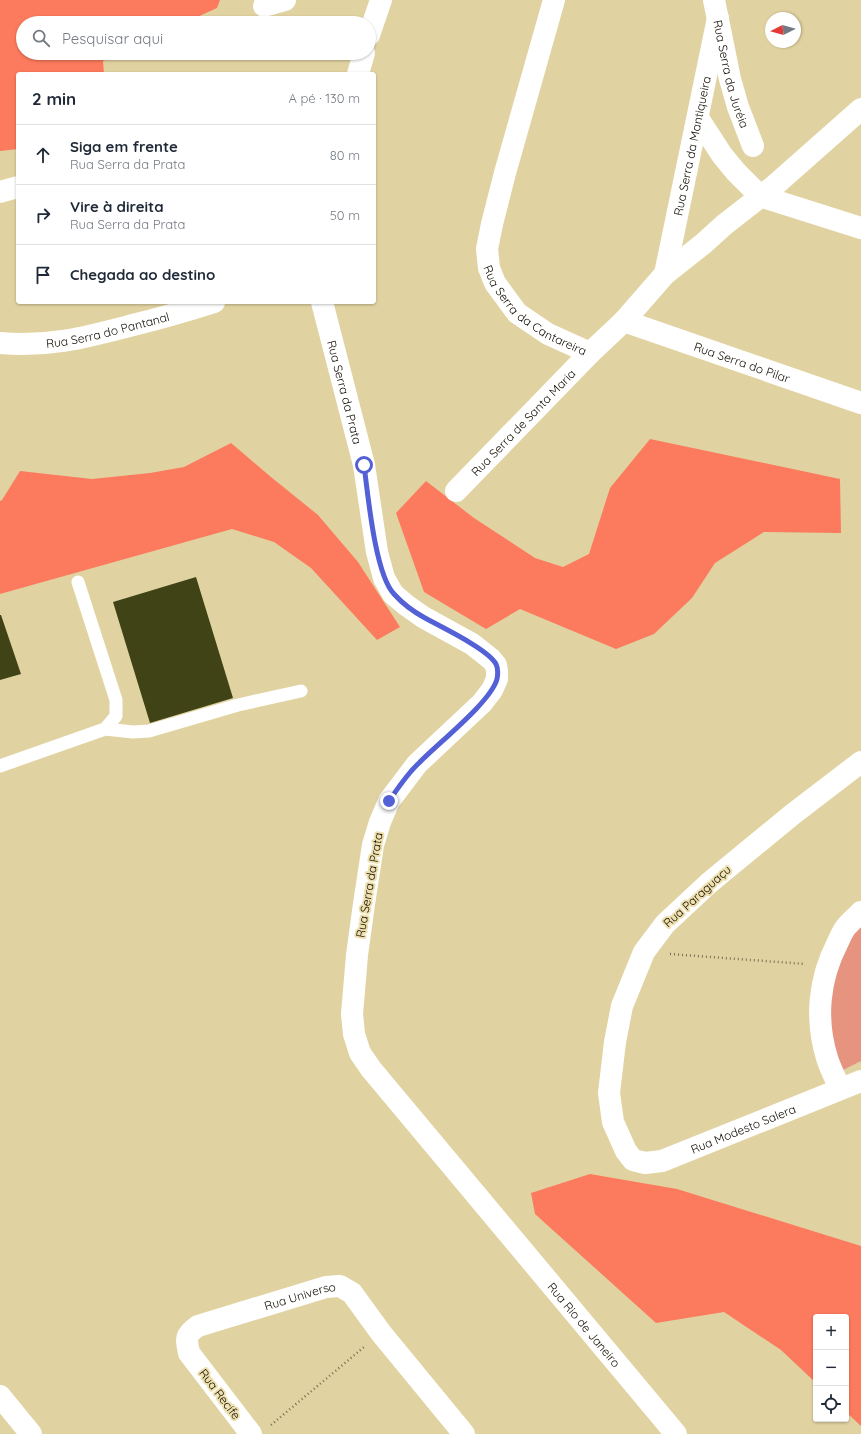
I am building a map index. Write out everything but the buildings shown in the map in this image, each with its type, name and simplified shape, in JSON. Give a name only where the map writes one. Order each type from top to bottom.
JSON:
[{"type":"street","points":[[264,6],[285,0]]},
{"type":"street","points":[[376,16],[381,0]]},
{"type":"street","name":"Rua Serra da Cantareira","points":[[554,0],[505,173],[487,249],[489,268],[494,283],[517,313],[548,334],[590,353],[624,321],[665,274],[774,186],[861,108]]},
{"type":"street","name":"Rua Serra da Mantiqueira","points":[[665,274],[698,118],[716,9]]},
{"type":"street","name":"Rua Serra da Juréia","points":[[716,9],[730,79],[738,107],[753,146]]},
{"type":"street","points":[[359,72],[362,60]]},
{"type":"street","points":[[698,118],[722,155],[736,172],[760,196],[861,228]]},
{"type":"street","points":[[0,192],[16,188]]},
{"type":"street","name":"Rua Serra do Pantanal","points":[[0,343],[23,345],[80,339],[180,313],[208,304]]},
{"type":"street","name":"Rua Serra da Prata","points":[[323,304],[364,465],[377,552],[384,578],[393,594],[423,617],[472,644],[492,658],[496,665],[497,679],[492,690],[482,703],[417,764],[389,801],[380,822],[373,845],[357,955],[352,1014],[354,1034],[360,1054],[371,1069],[494,1215]]},
{"type":"street","name":"Rua Serra do Pilar","points":[[624,321],[861,403]]},
{"type":"street","name":"Rua Serra de Santa Maria","points":[[456,491],[590,353]]},
{"type":"street","name":"Rua Paraguaçu","points":[[626,1151],[613,1122],[609,1093],[615,1042],[622,1006],[644,952],[665,924],[709,883],[793,814],[861,762]]},
{"type":"street","points":[[840,1089],[827,1058],[822,1036],[821,997],[827,966],[846,928],[861,912]]},
{"type":"street","name":"Rua Modesto Salera","points":[[626,1151],[633,1160],[645,1163],[662,1161],[861,1081]]},
{"type":"street","name":"Rua Rio de Janeiro","points":[[494,1215],[676,1434]]},
{"type":"street","name":"Rua Universo","points":[[189,1353],[186,1342],[189,1332],[198,1326],[326,1287],[340,1286],[352,1293],[381,1333],[464,1434]]},
{"type":"street","name":"Rua Recife","points":[[189,1353],[259,1431]]},
{"type":"street","points":[[0,1396],[31,1434]]},
{"type":"lane","points":[[78,582],[116,700],[116,716],[105,729]]},
{"type":"lane","points":[[0,766],[105,729],[133,732],[149,730],[238,705],[301,691]]},
{"type":"path","points":[[644,952],[827,966]]},
{"type":"path","points":[[259,1431],[381,1333]]},
{"type":"shaded area","points":[[0,0],[220,0],[217,8],[199,16],[16,16],[16,60],[105,60],[103,61],[104,72],[16,72],[16,149],[0,151]]},
{"type":"shaded area","points":[[650,439],[840,479],[841,533],[764,532],[715,563],[692,598],[654,634],[616,649],[520,609],[486,629],[424,592],[396,513],[426,481],[474,518],[535,558],[563,567],[589,554],[610,488]]},
{"type":"shaded area","points":[[231,443],[318,515],[358,562],[400,627],[377,640],[311,568],[274,542],[232,529],[0,594],[0,501],[20,471],[92,479],[150,473],[184,467]]},
{"type":"shaded area","points":[[861,918],[861,1061],[835,1074],[821,1013],[849,926]]},
{"type":"shaded area","points":[[590,1174],[677,1189],[861,1246],[861,1426],[849,1415],[849,1314],[813,1314],[813,1380],[781,1350],[724,1312],[656,1323],[535,1214],[531,1193]]},
{"type":"route","points":[[364,465],[377,552],[384,578],[393,594],[423,617],[472,644],[492,658],[496,665],[497,671],[497,679],[492,690],[482,703],[417,764],[389,801]]}]
